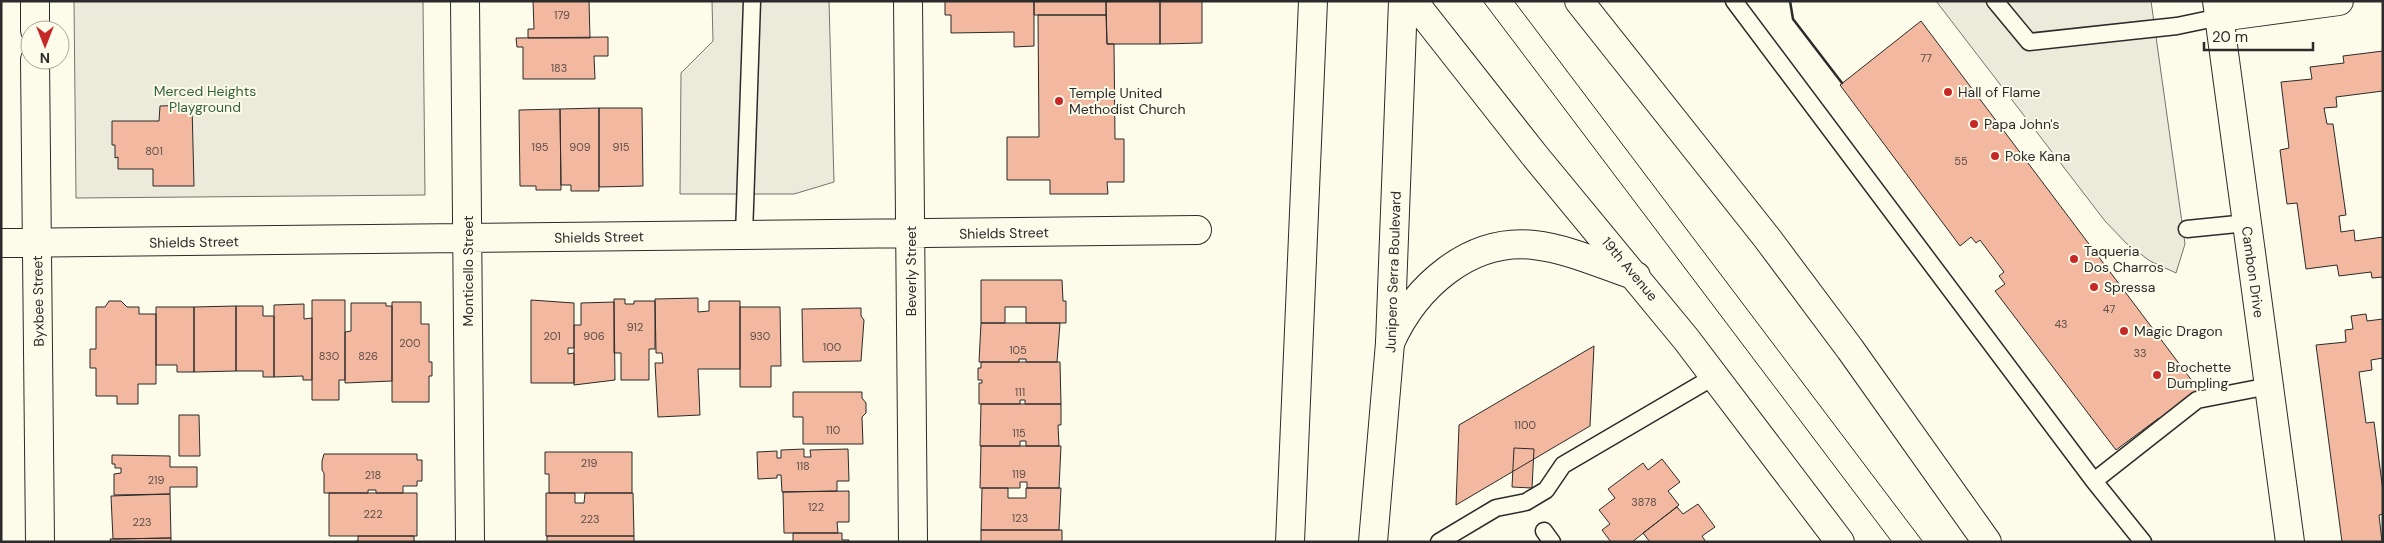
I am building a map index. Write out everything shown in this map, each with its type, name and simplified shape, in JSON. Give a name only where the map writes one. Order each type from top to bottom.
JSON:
[{"type":"main road","points":[[35,1],[35,20]]},
{"type":"main road","name":"Monticello Street","points":[[465,1],[470,542]]},
{"type":"main road","name":"Beverly Street","points":[[908,1],[913,542]]},
{"type":"main road","points":[[1290,542],[1313,1]]},
{"type":"main road","name":"Junipero Serra Boulevard","points":[[1373,542],[1390,343],[1403,1]]},
{"type":"main road","name":"19th Avenue","points":[[1413,1],[1535,156],[1636,276],[1715,376],[1840,542]]},
{"type":"main road","points":[[1579,1],[1772,245],[1850,349],[1987,542]]},
{"type":"main road","points":[[2218,9],[2339,1]]},
{"type":"main road","name":"Cambon Drive","points":[[2218,9],[2290,542]]},
{"type":"main road","name":"Byxbee Street","points":[[36,70],[40,542]]},
{"type":"main road","name":"Shields Street","points":[[1,243],[1197,230]]},
{"type":"main road","points":[[1390,343],[1411,304],[1426,288],[1458,262],[1488,250],[1518,244],[1548,247],[1636,276]]},
{"type":"lane","points":[[744,235],[752,1]]},
{"type":"lane","points":[[1734,1],[2094,481],[2143,542]]},
{"type":"lane","points":[[1995,1],[2029,42],[2177,26],[2218,9]]},
{"type":"lane","points":[[2187,229],[2247,223]]},
{"type":"lane","points":[[1439,542],[1496,508],[1526,502],[1546,490],[1563,465],[1715,376]]},
{"type":"lane","points":[[2094,481],[2197,400],[2269,386]]},
{"type":"green space","name":"Merced Heights Playground","points":[[74,1],[423,1],[425,195],[76,198]]},
{"type":"shaded area","points":[[712,1],[829,1],[834,182],[794,194],[680,194],[681,73],[713,41]]},
{"type":"shaded area","points":[[1936,1],[2151,1],[2185,244],[2176,273],[2150,261],[2126,243],[2105,221]]},
{"type":"building","points":[[533,1],[589,1],[590,38],[528,38],[528,29],[534,29]]},
{"type":"building","points":[[945,1],[1034,1],[1034,46],[1014,47],[1014,32],[951,33],[951,15],[945,15]]},
{"type":"building","points":[[1034,1],[1106,1],[1106,15],[1034,15]]},
{"type":"building","points":[[1106,1],[1160,1],[1160,44],[1107,44]]},
{"type":"building","points":[[1160,1],[1202,1],[1202,43],[1160,44]]},
{"type":"building","points":[[1038,15],[1106,15],[1107,44],[1114,44],[1115,139],[1124,139],[1124,182],[1107,182],[1108,194],[1050,194],[1050,180],[1007,180],[1007,137],[1039,137]]},
{"type":"building","points":[[1921,21],[2202,394],[2164,424],[2159,418],[2116,450],[1995,291],[2005,284],[1999,276],[2004,272],[1980,240],[1976,243],[1971,237],[1960,246],[1840,85]]},
{"type":"building","points":[[608,37],[608,56],[594,56],[595,79],[523,79],[523,47],[517,47],[516,38]]},
{"type":"building","points":[[2383,51],[2383,91],[2336,97],[2337,107],[2324,108],[2327,124],[2333,124],[2346,215],[2339,216],[2341,232],[2354,230],[2355,241],[2383,237],[2383,277],[2372,278],[2371,272],[2339,276],[2337,265],[2306,269],[2297,203],[2287,204],[2280,150],[2289,148],[2281,82],[2312,79],[2310,67],[2344,63],[2343,56]]},
{"type":"building","points":[[192,105],[194,186],[153,186],[153,169],[118,169],[118,157],[115,158],[115,145],[112,145],[112,121],[159,121],[160,106]]},
{"type":"building","points":[[599,108],[642,108],[643,186],[599,187]]},
{"type":"building","points":[[599,108],[599,191],[571,191],[571,185],[561,185],[560,109]]},
{"type":"building","points":[[560,109],[561,190],[536,190],[536,186],[520,186],[519,110]]},
{"type":"building","points":[[981,280],[1062,280],[1063,301],[1066,301],[1066,323],[1026,323],[1026,307],[1005,307],[1005,323],[981,323]]},
{"type":"building","points":[[698,298],[698,312],[709,311],[709,301],[740,301],[740,369],[698,369],[700,415],[658,417],[655,363],[663,363],[662,353],[656,353],[655,299]]},
{"type":"building","points":[[614,299],[625,299],[625,304],[634,304],[634,301],[655,301],[655,349],[649,349],[649,380],[621,380],[621,353],[614,353]]},
{"type":"building","points":[[312,300],[345,300],[345,380],[339,380],[339,400],[312,400]]},
{"type":"building","points":[[531,300],[574,303],[574,348],[568,348],[568,354],[574,353],[574,383],[531,383]]},
{"type":"building","points":[[109,301],[121,301],[127,307],[139,307],[139,314],[156,314],[156,384],[138,384],[138,404],[117,404],[117,396],[96,396],[96,368],[90,368],[90,349],[96,349],[96,307],[105,307]]},
{"type":"building","points":[[392,302],[421,302],[421,324],[429,324],[429,362],[432,362],[432,376],[429,376],[429,402],[392,402]]},
{"type":"building","points":[[614,302],[615,380],[574,385],[574,325],[581,325],[581,303]]},
{"type":"building","points":[[351,303],[386,303],[386,306],[392,306],[392,381],[345,383],[345,332],[351,331]]},
{"type":"building","points":[[304,304],[304,319],[312,318],[312,380],[303,380],[303,376],[274,377],[274,305]]},
{"type":"building","points":[[236,306],[263,306],[263,316],[274,316],[274,377],[263,377],[263,371],[236,371]]},
{"type":"building","points":[[236,306],[236,371],[194,372],[194,307]]},
{"type":"building","points":[[156,307],[194,307],[194,372],[177,372],[177,365],[156,365]]},
{"type":"building","points":[[740,307],[780,307],[781,366],[771,366],[771,387],[740,387]]},
{"type":"building","points":[[861,308],[861,316],[864,320],[861,361],[803,362],[802,309]]},
{"type":"building","points":[[2366,314],[2367,321],[2383,319],[2383,358],[2371,360],[2372,370],[2359,372],[2366,423],[2374,422],[2383,491],[2383,514],[2379,515],[2382,542],[2342,542],[2316,345],[2346,342],[2345,330],[2353,329],[2351,316]]},
{"type":"building","points":[[981,323],[1060,323],[1057,362],[1026,362],[1026,359],[1019,359],[1019,362],[979,362]]},
{"type":"building","points":[[1594,346],[1590,426],[1456,505],[1459,425]]},
{"type":"building","points":[[981,362],[1060,362],[1061,404],[1025,404],[1025,400],[1020,400],[1020,404],[979,404],[979,383],[982,383],[982,380],[978,380],[978,368],[981,368]]},
{"type":"building","points":[[793,392],[862,392],[862,398],[866,403],[866,413],[862,417],[863,444],[803,444],[803,417],[793,417]]},
{"type":"building","points":[[981,404],[1061,404],[1061,425],[1058,425],[1059,446],[1026,446],[1026,441],[1020,441],[1020,446],[980,446]]},
{"type":"building","points":[[179,415],[199,415],[200,456],[179,456]]},
{"type":"building","points":[[981,446],[1061,446],[1059,488],[1027,488],[1027,482],[1020,482],[1020,488],[980,488]]},
{"type":"building","points":[[1514,448],[1534,449],[1532,488],[1512,487]]},
{"type":"building","points":[[804,449],[804,457],[811,457],[810,450],[848,449],[849,481],[837,481],[837,491],[782,492],[781,475],[777,475],[777,478],[758,479],[757,452],[777,451],[777,458],[781,458],[781,450]]},
{"type":"building","points":[[545,452],[632,452],[632,493],[549,493],[549,474],[545,474]]},
{"type":"building","points":[[324,454],[417,454],[417,460],[422,460],[422,481],[417,481],[417,486],[403,486],[403,493],[376,493],[376,490],[368,490],[368,493],[324,493],[322,461]]},
{"type":"building","points":[[112,455],[170,456],[170,467],[197,467],[197,487],[170,487],[170,494],[114,495],[114,474],[121,473],[121,468],[115,468],[115,464],[112,464]]},
{"type":"building","points":[[1662,459],[1680,482],[1668,491],[1679,505],[1632,542],[1611,542],[1602,530],[1610,524],[1599,510],[1615,498],[1608,489],[1643,463],[1648,470]]},
{"type":"building","points":[[982,488],[1008,488],[1008,498],[1026,498],[1026,488],[1061,488],[1059,530],[981,530]]},
{"type":"building","points":[[849,491],[849,522],[837,522],[838,533],[784,533],[783,492]]},
{"type":"building","points":[[329,493],[417,493],[417,536],[329,536]]},
{"type":"building","points":[[546,493],[575,493],[575,503],[584,503],[585,493],[633,493],[634,536],[546,536]]},
{"type":"building","points":[[170,494],[171,538],[113,539],[111,496]]},
{"type":"building","points":[[1698,504],[1715,527],[1702,536],[1706,542],[1650,542],[1643,533],[1677,507],[1683,514]]},
{"type":"building","points":[[981,530],[1062,530],[1062,542],[981,542]]},
{"type":"building","points":[[793,533],[842,533],[842,540],[849,540],[849,542],[793,542]]},
{"type":"building","points":[[358,536],[414,536],[414,541],[418,542],[348,542],[358,541]]},
{"type":"building","points":[[547,536],[634,536],[634,542],[547,542]]},
{"type":"building","points":[[171,538],[171,542],[111,542],[110,539]]},
{"type":"tram line","points":[[1483,1],[1892,542]]},
{"type":"tram line","points":[[1514,1],[1923,542]]},
{"type":"wall","points":[[1790,1],[1793,19],[1842,83]]},
{"type":"place","name":"Hall of Flame","points":[[1948,92]]},
{"type":"place","name":"Temple United Methodist Church","points":[[1059,101]]},
{"type":"place","name":"Papa John's","points":[[1974,124]]},
{"type":"place","name":"Poke Kana","points":[[1995,156]]},
{"type":"place","name":"Taqueria Dos Charros","points":[[2074,259]]},
{"type":"place","name":"Spressa","points":[[2094,287]]},
{"type":"place","name":"Magic Dragon","points":[[2124,331]]},
{"type":"place","name":"Brochette Dumpling","points":[[2157,375]]}]
